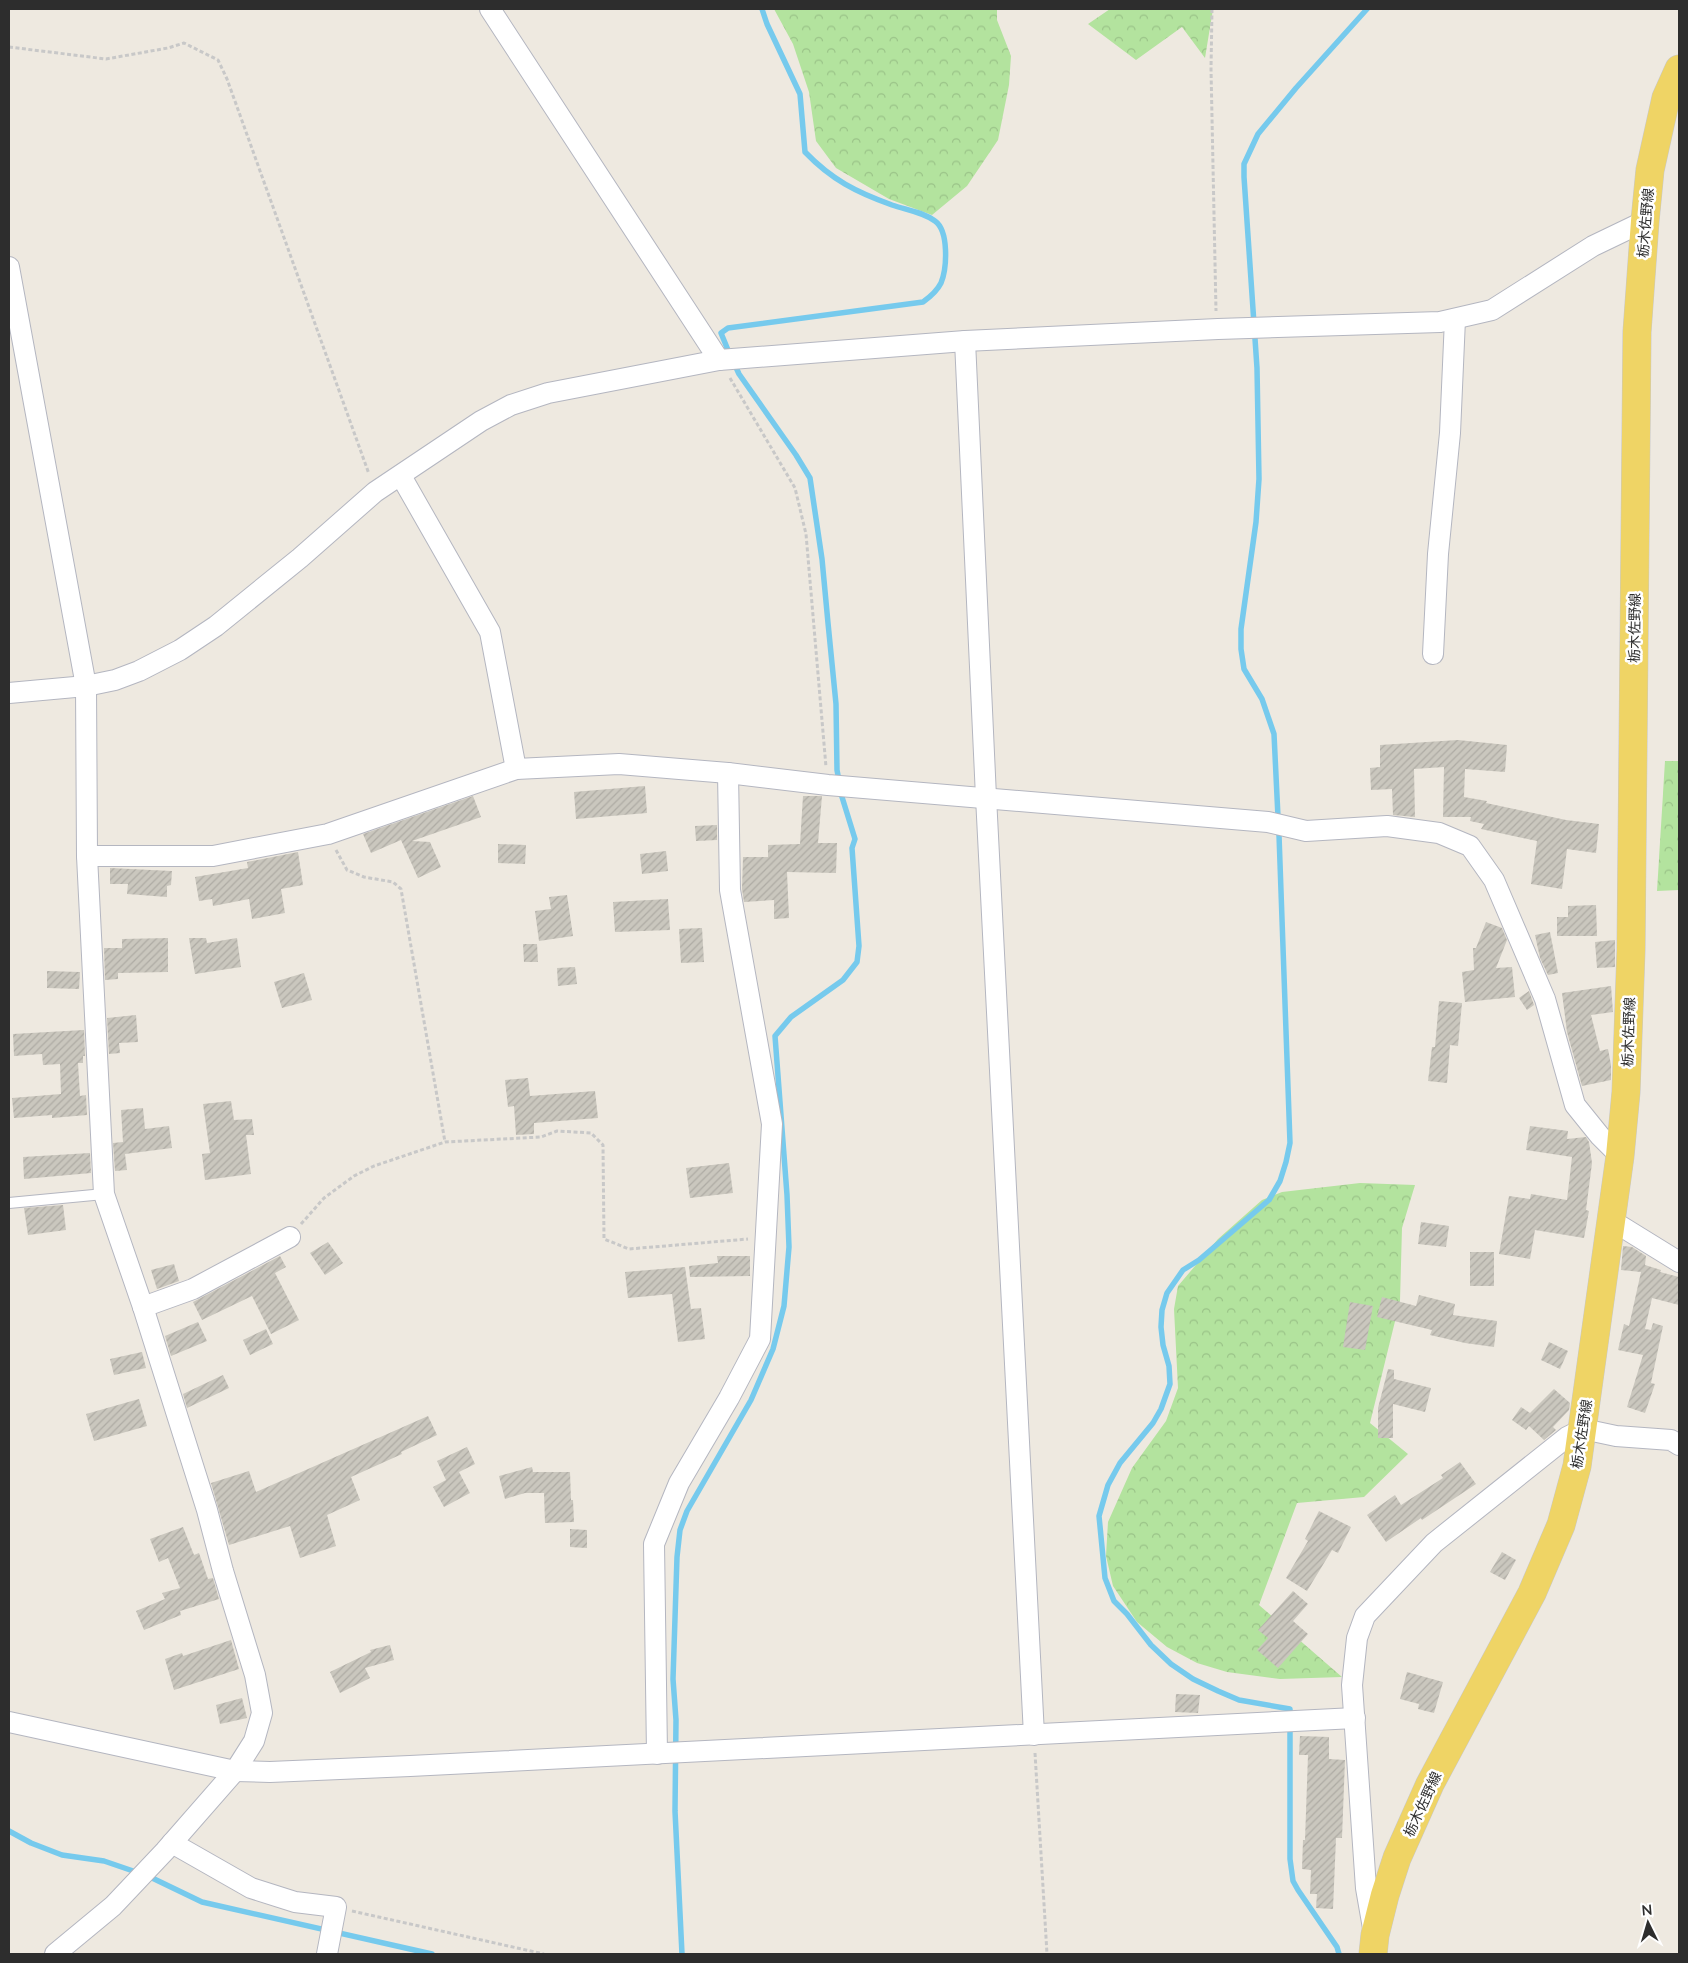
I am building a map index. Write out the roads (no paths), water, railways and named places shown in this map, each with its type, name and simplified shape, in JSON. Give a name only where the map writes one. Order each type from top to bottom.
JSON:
[{"type":"main road","name":"栃木佐野線","points":[[1374,1945],[1391,1876],[1430,1784],[1532,1593],[1546,1562],[1569,1499],[1583,1429],[1620,1156],[1626,1092],[1631,950],[1637,332],[1644,220],[1650,170],[1666,98],[1679,69]]},
{"type":"street","points":[[490,9],[719,360]]},
{"type":"street","points":[[9,693],[86,686],[115,680],[139,671],[180,650],[216,626],[300,558],[375,492],[482,421],[511,405],[548,393],[719,360],[965,341],[1218,329],[1440,322],[1492,310],[1593,246],[1644,220]]},
{"type":"street","points":[[9,267],[86,686],[87,856],[104,1194],[207,1510],[223,1571],[255,1675],[262,1713],[254,1741],[235,1771],[172,1843],[113,1906],[55,1954]]},
{"type":"street","points":[[1433,654],[1438,554],[1450,433],[1455,319]]},
{"type":"street","points":[[965,341],[986,798],[1034,1735]]},
{"type":"street","points":[[401,476],[490,632],[516,769]]},
{"type":"street","points":[[87,856],[213,856],[328,834],[516,769],[619,764],[728,773],[828,785],[1268,822],[1306,830],[1387,826],[1439,833],[1470,846],[1494,880],[1541,991],[1575,1105],[1600,1136],[1620,1156]]},
{"type":"street","points":[[657,1754],[654,1544],[679,1483],[729,1398],[760,1339],[772,1124],[730,890],[728,773]]},
{"type":"street","points":[[1611,1220],[1679,1262]]},
{"type":"street","points":[[142,1307],[193,1290],[290,1237]]},
{"type":"street","points":[[1374,1945],[1366,1888],[1352,1685],[1356,1638],[1365,1616],[1434,1543],[1567,1438],[1583,1429],[1616,1436],[1672,1440],[1679,1445]]},
{"type":"street","points":[[9,1722],[235,1771],[270,1772],[1355,1718]]},
{"type":"street","points":[[172,1843],[251,1888],[295,1902],[335,1910],[327,1950]]},
{"type":"lane","points":[[9,1203],[104,1194]]},
{"type":"waterway","points":[[730,355],[721,333],[728,328],[923,302],[933,294],[941,283],[945,268],[945,241],[940,226],[935,221],[920,213],[892,205],[856,190],[835,178],[805,152],[800,94],[767,24],[762,9]]},
{"type":"waterway","points":[[1278,817],[1274,734],[1262,699],[1244,669],[1241,649],[1241,629],[1256,522],[1259,479],[1257,368],[1244,164],[1258,134],[1296,88],[1367,9]]},
{"type":"waterway","points":[[682,1954],[675,1811],[676,1720],[673,1679],[677,1557],[680,1530],[687,1511],[751,1400],[773,1349],[784,1306],[789,1247],[775,1036],[791,1017],[843,980],[857,962],[859,946],[852,848],[855,839],[842,797],[837,770],[836,704],[822,559],[810,478],[739,374],[734,363]]},
{"type":"waterway","points":[[1279,835],[1290,1143],[1286,1162],[1280,1181],[1269,1200],[1199,1260],[1183,1270],[1167,1293],[1162,1310],[1161,1327],[1163,1345],[1169,1366],[1170,1384],[1161,1409],[1153,1423],[1120,1463],[1108,1485],[1099,1516],[1105,1578],[1114,1601],[1127,1614],[1151,1645],[1171,1664],[1193,1679],[1218,1691],[1239,1700],[1290,1709],[1290,1859],[1293,1881],[1337,1947],[1339,1954]]},
{"type":"waterway","points":[[9,1831],[31,1843],[62,1855],[104,1861],[139,1873]]},
{"type":"waterway","points":[[148,1876],[202,1902],[432,1954]]}]
